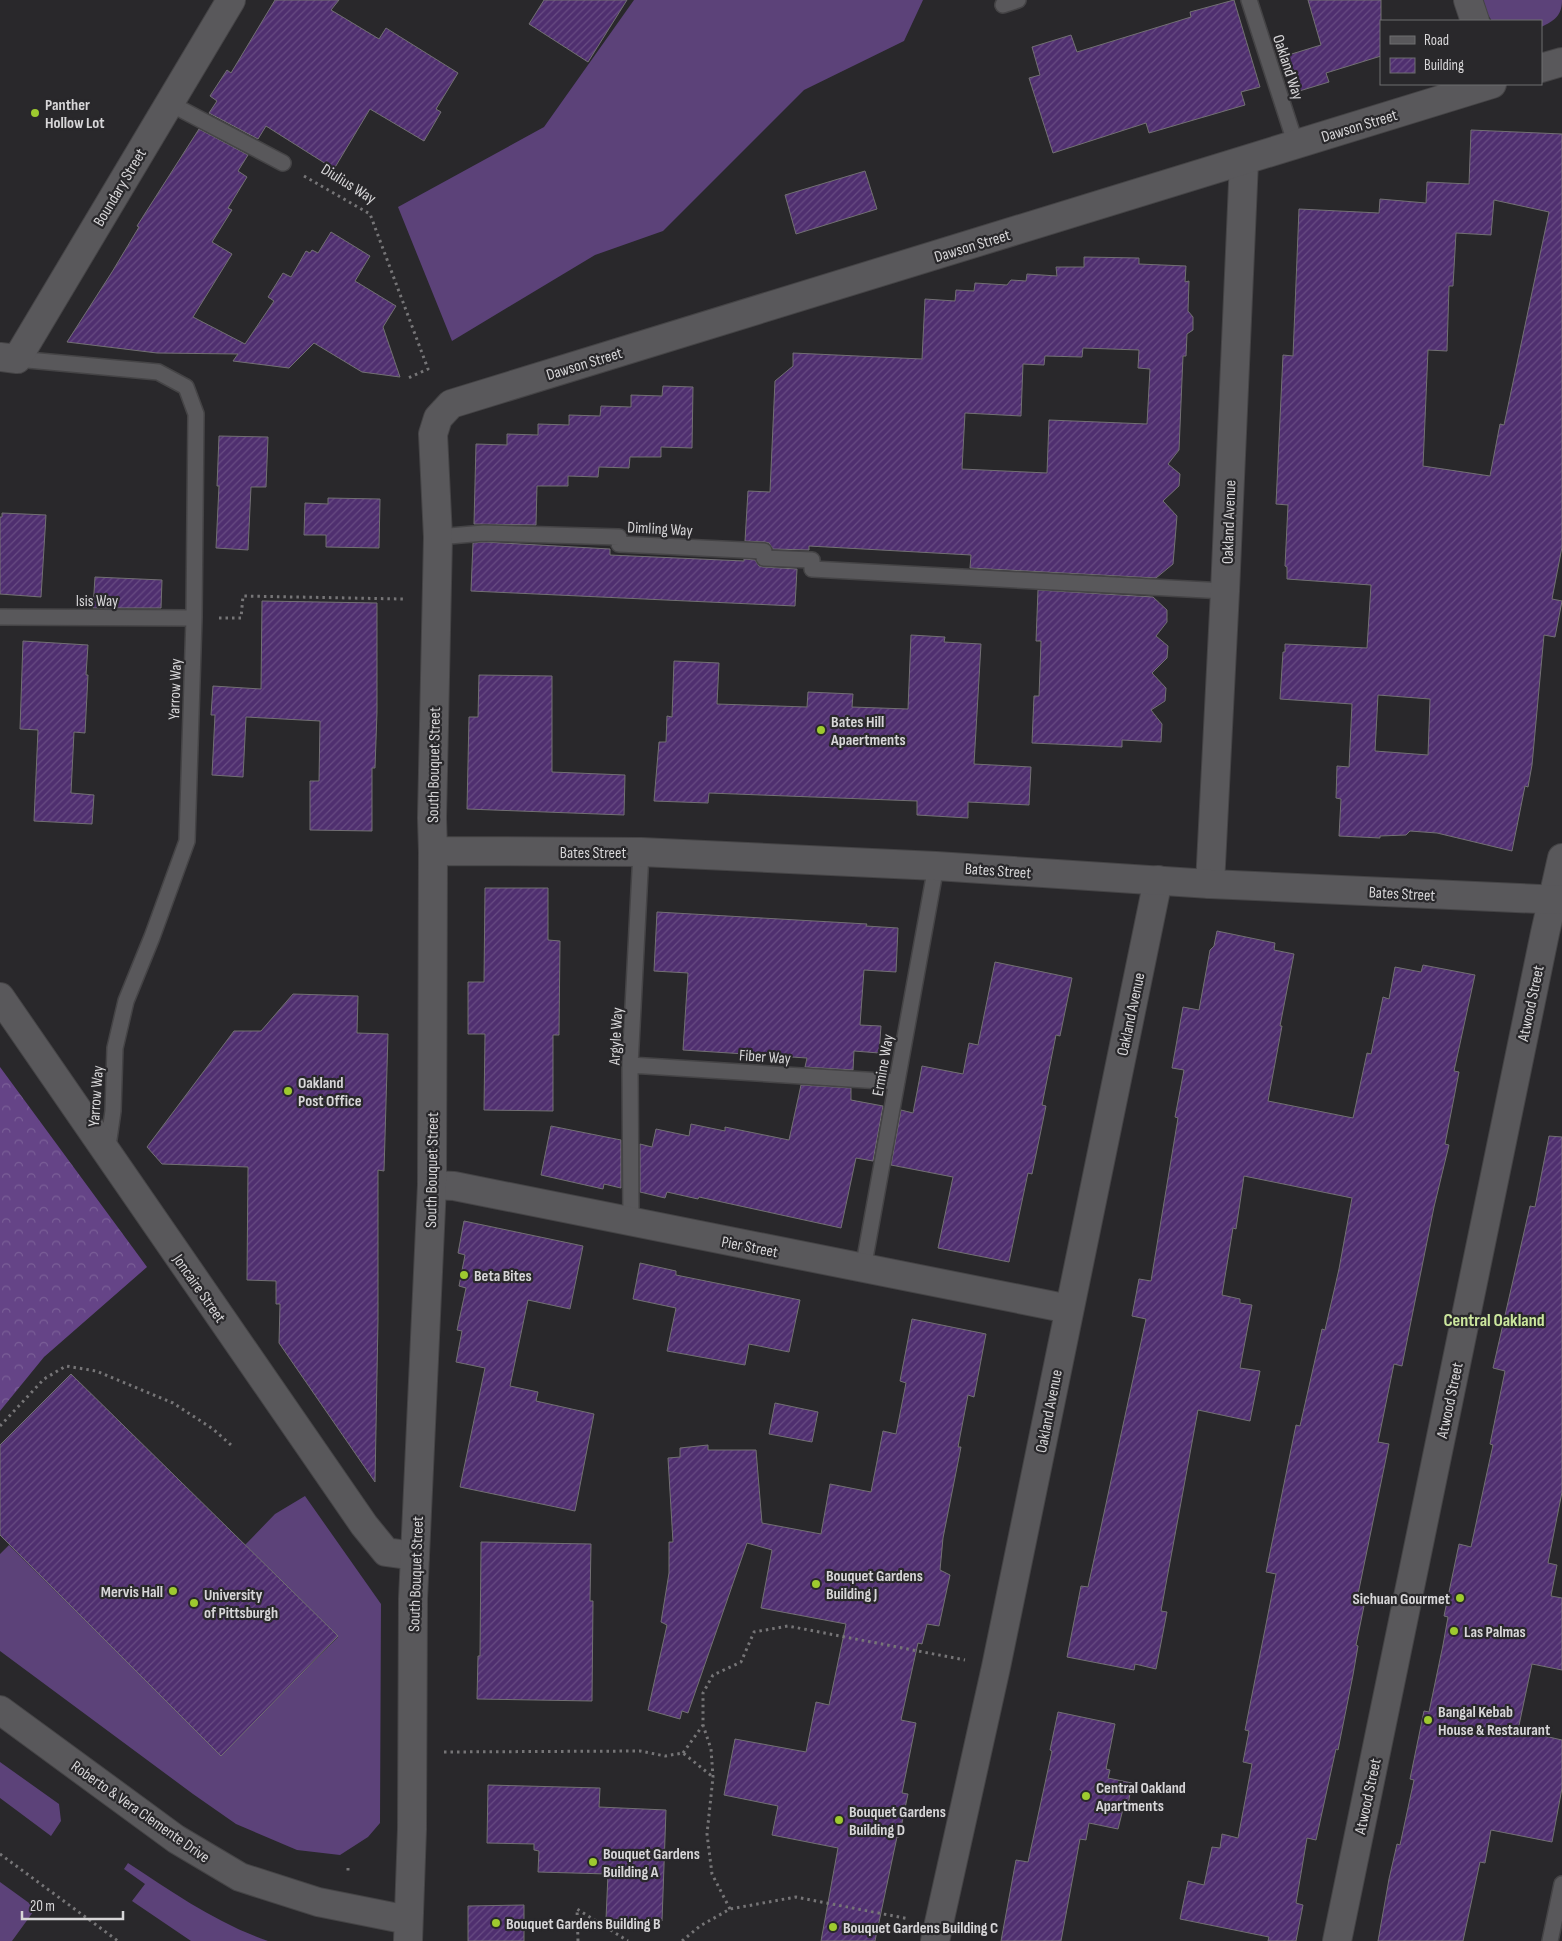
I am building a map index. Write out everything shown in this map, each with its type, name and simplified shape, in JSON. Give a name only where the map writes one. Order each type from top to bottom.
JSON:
[{"type":"street","name":"Boundary Street","points":[[9,358],[169,103],[231,0]]},
{"type":"street","points":[[1468,0],[1474,20]]},
{"type":"street","points":[[1542,68],[1562,62]]},
{"type":"street","name":"Dawson Street","points":[[451,404],[1489,85]]},
{"type":"street","name":"Oakland Avenue","points":[[1210,884],[1226,592],[1244,161]]},
{"type":"street","name":"South Bouquet Street","points":[[408,1931],[412,1829],[415,1556],[432,1185],[432,818],[438,537],[433,434],[438,418],[451,404]]},
{"type":"street","name":"Bates Street","points":[[433,851],[641,852],[936,866],[1210,884],[1557,900]]},
{"type":"street","name":"Atwood Street","points":[[1337,1941],[1557,900],[1562,858]]},
{"type":"street","name":"Oakland Avenue","points":[[937,1933],[996,1667],[1158,880]]},
{"type":"street","name":"Joncaire Street","points":[[0,997],[364,1525],[386,1552],[415,1556]]},
{"type":"street","name":"Pier Street","points":[[432,1185],[454,1186],[1069,1309]]},
{"type":"street","name":"Roberto & Vera Clemente Drive","points":[[0,1710],[176,1839],[240,1877],[408,1931]]},
{"type":"lane","points":[[1003,5],[1018,0]]},
{"type":"lane","name":"Oakland Way","points":[[1249,0],[1296,145]]},
{"type":"lane","points":[[169,103],[282,163]]},
{"type":"lane","name":"Yarrow Way","points":[[9,358],[158,372],[186,387],[196,414],[194,618],[187,841],[126,1001],[115,1048],[114,1111],[107,1154]]},
{"type":"lane","name":"Dimling Way","points":[[438,537],[484,533],[619,537],[619,544],[764,551],[764,558],[812,560],[812,569],[1226,592]]},
{"type":"lane","name":"Isis Way","points":[[0,617],[194,618]]},
{"type":"lane","name":"Argyle Way","points":[[631,1222],[630,1065],[641,852]]},
{"type":"lane","name":"Ermine Way","points":[[863,1269],[936,866]]},
{"type":"lane","name":"Fiber Way","points":[[630,1065],[897,1082]]},
{"type":"lane","points":[[1550,1941],[1562,1884]]},
{"type":"path","name":"Diulius Way","points":[[282,163],[370,214],[428,369],[406,379]]},
{"type":"path","points":[[194,618],[241,618],[243,596],[404,599]]},
{"type":"path","points":[[0,1426],[44,1379],[66,1366],[96,1371],[173,1403],[213,1429],[231,1445]]},
{"type":"path","points":[[730,1910],[712,1874],[706,1834],[713,1778],[711,1748],[703,1725],[703,1693],[713,1675],[741,1662],[754,1632],[771,1628],[795,1627],[996,1667]]},
{"type":"path","points":[[444,1752],[640,1751],[665,1756],[683,1753],[703,1725]]},
{"type":"path","points":[[683,1753],[713,1778]]},
{"type":"path","points":[[0,1854],[118,1941]]},
{"type":"path","points":[[348,1868],[348,1873]]},
{"type":"path","points":[[682,1941],[700,1926],[730,1910],[796,1898],[937,1933]]},
{"type":"path","points":[[578,1941],[576,1909],[628,1941]]},
{"type":"shaded area","points":[[634,0],[923,0],[904,41],[804,90],[663,231],[595,255],[452,341],[398,207],[544,127]]},
{"type":"shaded area","points":[[1478,0],[1562,0],[1559,14],[1542,26],[1542,20],[1491,20]]},
{"type":"shaded area","points":[[305,1496],[381,1604],[380,1823],[368,1837],[340,1855],[297,1850],[236,1824],[0,1651],[0,1554],[9,1545],[221,1755],[338,1637],[245,1545],[275,1514]]},
{"type":"shaded area","points":[[0,1762],[59,1804],[61,1821],[51,1836],[0,1798]]},
{"type":"shaded area","points":[[128,1863],[178,1896],[213,1916],[231,1926],[268,1941],[191,1941],[132,1901],[145,1884],[124,1869]]},
{"type":"shaded area","points":[[0,1882],[36,1908],[12,1941],[0,1941]]},
{"type":"green space","points":[[0,1067],[147,1267],[44,1357],[0,1411]]},
{"type":"building","points":[[275,0],[339,0],[331,10],[379,39],[386,28],[458,73],[436,109],[441,112],[424,141],[370,109],[334,169],[266,126],[258,139],[209,113],[217,101],[210,96],[227,70],[231,73]]},
{"type":"building","points":[[544,0],[627,0],[588,62],[529,24]]},
{"type":"building","points":[[1234,0],[1260,87],[1241,92],[1245,105],[1149,133],[1146,123],[1053,153],[1029,78],[1040,75],[1032,47],[1071,35],[1077,52],[1191,17],[1190,12]]},
{"type":"building","points":[[1308,0],[1381,0],[1380,56],[1326,73],[1329,82],[1296,92],[1285,56],[1321,45]]},
{"type":"building","points":[[199,129],[248,155],[238,171],[247,177],[228,208],[232,210],[212,242],[232,254],[193,317],[245,344],[274,301],[268,297],[283,273],[291,277],[306,251],[310,253],[312,250],[318,253],[331,232],[370,256],[355,281],[396,306],[383,327],[400,377],[362,372],[314,343],[289,368],[233,361],[238,354],[157,353],[67,342],[112,272],[139,227],[137,226]]},
{"type":"building","points":[[1471,130],[1562,134],[1562,547],[1552,599],[1562,601],[1555,637],[1544,635],[1532,765],[1528,787],[1525,786],[1512,851],[1437,833],[1410,831],[1406,835],[1380,836],[1380,838],[1339,836],[1341,799],[1336,798],[1337,766],[1349,767],[1352,704],[1280,699],[1285,644],[1367,648],[1371,585],[1287,579],[1287,567],[1285,566],[1288,505],[1276,504],[1283,355],[1293,356],[1299,209],[1379,213],[1380,199],[1426,203],[1427,182],[1469,184]],"holes":[[[1494,200],[1549,212],[1504,425],[1500,424],[1490,476],[1423,466],[1428,350],[1447,351],[1449,286],[1453,286],[1456,233],[1491,235]],[[1378,695],[1430,699],[1428,755],[1375,751]]]},
{"type":"building","points":[[865,171],[877,209],[796,234],[785,195]]},
{"type":"building","points":[[1084,257],[1139,258],[1139,264],[1186,266],[1185,282],[1189,281],[1188,311],[1193,317],[1193,330],[1187,334],[1186,356],[1183,356],[1179,450],[1168,464],[1180,474],[1179,486],[1163,501],[1177,516],[1173,564],[1156,578],[970,568],[971,555],[809,546],[809,550],[773,549],[769,543],[745,541],[748,491],[770,492],[775,381],[793,366],[793,353],[922,359],[925,299],[955,301],[956,290],[974,291],[975,283],[1007,285],[1011,280],[1026,281],[1027,274],[1057,276],[1056,267],[1084,267]],"holes":[[[1083,348],[1139,350],[1138,368],[1150,369],[1147,424],[1049,420],[1047,473],[962,469],[965,413],[1021,416],[1023,364],[1044,365],[1045,356],[1082,357]]]},
{"type":"building","points":[[663,386],[693,387],[692,448],[661,447],[661,457],[630,457],[629,468],[599,467],[598,477],[568,476],[568,486],[537,486],[536,525],[474,524],[476,444],[507,445],[507,434],[538,435],[538,424],[569,425],[569,415],[600,416],[601,406],[631,407],[631,395],[662,396]]},
{"type":"building","points":[[219,436],[268,437],[266,487],[251,487],[248,550],[216,548]]},
{"type":"building","points":[[328,498],[380,499],[379,548],[326,547],[326,535],[304,535],[305,503],[328,504]]},
{"type":"building","points":[[2,513],[46,515],[41,597],[0,594],[0,517],[2,517]]},
{"type":"building","points":[[473,543],[610,549],[610,555],[755,560],[759,566],[763,567],[797,569],[795,606],[471,591]]},
{"type":"building","points":[[95,577],[162,580],[161,608],[93,608]]},
{"type":"building","points":[[1038,590],[1153,597],[1167,610],[1167,622],[1156,636],[1168,646],[1167,658],[1152,673],[1166,688],[1165,701],[1151,710],[1162,724],[1161,742],[1122,740],[1122,747],[1032,743],[1034,696],[1039,696],[1041,641],[1036,641]]},
{"type":"building","points":[[262,601],[377,603],[377,712],[375,768],[372,768],[372,831],[310,830],[310,781],[319,781],[320,721],[246,717],[243,777],[212,775],[215,715],[211,715],[213,686],[261,689]]},
{"type":"building","name":"Bates Hill Apaertments","points":[[911,635],[945,637],[944,642],[981,644],[974,764],[1031,767],[1029,805],[968,802],[968,818],[917,815],[917,801],[709,793],[708,803],[654,801],[659,742],[666,742],[667,716],[672,717],[674,661],[719,663],[717,704],[807,707],[808,692],[853,694],[852,707],[908,709]]},
{"type":"building","points":[[23,641],[88,645],[85,733],[74,732],[71,793],[94,795],[92,824],[34,821],[38,730],[20,729]]},
{"type":"building","points":[[479,675],[552,676],[552,772],[625,775],[624,815],[467,809],[469,717],[478,717]]},
{"type":"building","points":[[485,888],[548,888],[548,940],[560,941],[559,1035],[553,1035],[553,1111],[484,1110],[485,1034],[468,1034],[468,982],[484,982]]},
{"type":"building","points":[[657,912],[867,924],[866,926],[898,928],[896,972],[864,970],[860,1025],[881,1026],[879,1053],[854,1051],[853,1070],[805,1067],[807,1058],[683,1050],[688,973],[654,971]]},
{"type":"building","points":[[1217,931],[1275,943],[1274,950],[1294,954],[1268,1101],[1353,1118],[1367,1053],[1371,1054],[1383,997],[1389,999],[1395,967],[1421,972],[1423,965],[1475,975],[1454,1071],[1459,1072],[1445,1144],[1449,1145],[1434,1207],[1402,1366],[1394,1364],[1378,1442],[1389,1444],[1356,1604],[1364,1606],[1356,1645],[1358,1646],[1338,1750],[1336,1749],[1316,1840],[1307,1838],[1296,1903],[1303,1905],[1296,1941],[1268,1941],[1269,1937],[1180,1919],[1188,1881],[1204,1885],[1212,1847],[1220,1848],[1222,1834],[1238,1838],[1252,1764],[1243,1762],[1249,1731],[1245,1730],[1276,1574],[1266,1572],[1296,1425],[1300,1426],[1322,1329],[1325,1330],[1352,1198],[1244,1176],[1236,1229],[1233,1228],[1222,1295],[1240,1299],[1240,1303],[1252,1305],[1240,1368],[1260,1371],[1250,1421],[1198,1410],[1161,1611],[1167,1612],[1156,1669],[1135,1664],[1134,1670],[1067,1657],[1081,1586],[1088,1587],[1146,1319],[1132,1316],[1139,1279],[1151,1281],[1178,1118],[1175,1117],[1184,1070],[1172,1068],[1183,1007],[1199,1010],[1210,950],[1214,946]]},
{"type":"building","points":[[995,962],[1072,978],[1060,1036],[1056,1035],[1042,1105],[1046,1106],[1032,1174],[1028,1173],[1009,1262],[938,1248],[953,1177],[891,1165],[901,1110],[913,1113],[922,1066],[963,1074],[969,1043],[978,1045]]},
{"type":"building","points":[[293,994],[358,996],[357,1033],[388,1034],[384,1171],[378,1170],[375,1482],[279,1343],[280,1304],[276,1304],[276,1281],[247,1280],[248,1167],[162,1164],[147,1147],[234,1031],[261,1031]]},
{"type":"building","points":[[801,1085],[851,1088],[851,1100],[883,1106],[873,1161],[856,1158],[841,1228],[699,1197],[698,1199],[667,1192],[665,1198],[640,1192],[640,1144],[652,1147],[656,1129],[689,1136],[691,1124],[725,1131],[725,1127],[789,1140]]},
{"type":"building","points":[[551,1126],[621,1140],[621,1188],[604,1184],[603,1189],[541,1175]]},
{"type":"building","points":[[1549,1136],[1562,1137],[1562,1492],[1548,1563],[1557,1565],[1551,1596],[1562,1598],[1562,1670],[1532,1664],[1518,1730],[1562,1740],[1562,1788],[1552,1842],[1491,1830],[1485,1863],[1480,1862],[1463,1941],[1378,1941],[1389,1879],[1397,1844],[1400,1845],[1414,1780],[1410,1779],[1424,1711],[1429,1712],[1443,1645],[1448,1617],[1444,1616],[1459,1544],[1471,1547],[1493,1445],[1490,1444],[1505,1371],[1493,1368],[1530,1206],[1535,1207]]},
{"type":"building","points":[[464,1221],[583,1246],[570,1309],[528,1300],[510,1386],[538,1392],[536,1401],[594,1414],[575,1511],[460,1487],[485,1368],[456,1362],[462,1331],[457,1330],[466,1288],[459,1286],[465,1255],[458,1253]]},
{"type":"building","points":[[640,1263],[676,1271],[676,1275],[800,1300],[789,1352],[749,1344],[745,1365],[667,1351],[676,1308],[633,1299]]},
{"type":"building","points":[[912,1319],[986,1334],[974,1397],[968,1395],[958,1447],[961,1447],[943,1538],[940,1570],[950,1575],[939,1626],[927,1624],[922,1644],[918,1643],[901,1720],[916,1723],[902,1793],[908,1794],[875,1941],[821,1941],[838,1848],[772,1835],[778,1806],[724,1795],[735,1739],[806,1752],[816,1702],[829,1705],[846,1624],[761,1608],[772,1550],[747,1543],[688,1713],[682,1711],[680,1719],[648,1710],[667,1625],[661,1622],[669,1573],[669,1542],[673,1542],[668,1458],[680,1457],[680,1448],[708,1445],[708,1450],[756,1450],[762,1523],[821,1534],[830,1484],[871,1492],[883,1431],[896,1434],[906,1383],[900,1381]]},
{"type":"building","name":"Mervis Hall","points":[[71,1374],[338,1636],[221,1756],[0,1535],[0,1445]]},
{"type":"building","points":[[775,1403],[818,1412],[812,1442],[769,1434]]},
{"type":"building","points":[[481,1542],[591,1544],[590,1601],[593,1601],[592,1701],[477,1699],[478,1656],[480,1656]]},
{"type":"building","points":[[1058,1712],[1115,1724],[1106,1769],[1110,1770],[1108,1778],[1132,1783],[1127,1810],[1123,1809],[1118,1829],[1089,1823],[1086,1840],[1080,1839],[1061,1941],[1001,1941],[1016,1860],[1028,1862],[1052,1751],[1050,1750]]},
{"type":"building","name":"Bouquet Gardens Building A","points":[[488,1785],[600,1788],[599,1807],[666,1810],[662,1921],[606,1919],[608,1874],[538,1872],[539,1851],[534,1850],[534,1844],[487,1843]]},
{"type":"building","name":"Bouquet Gardens Building B","points":[[524,1905],[524,1941],[468,1941],[468,1906]]},
{"type":"place","name":"Panther Hollow Lot","points":[[35,113]]},
{"type":"place","name":"Bates Hill Apaertments","points":[[821,730]]},
{"type":"place","name":"Oakland Post Office","points":[[288,1091]]},
{"type":"place","name":"Beta Bites","points":[[464,1275]]},
{"type":"place","name":"Bouquet Gardens Building J","points":[[816,1584]]},
{"type":"place","name":"Mervis Hall","points":[[173,1591]]},
{"type":"place","name":"Sichuan Gourmet","points":[[1460,1598]]},
{"type":"place","name":"University of Pittsburgh","points":[[194,1603]]},
{"type":"place","name":"Las Palmas","points":[[1454,1631]]},
{"type":"place","name":"Bangal Kebab House & Restaurant","points":[[1428,1720]]},
{"type":"place","name":"Central Oakland Apartments","points":[[1086,1796]]},
{"type":"place","name":"Bouquet Gardens Building D","points":[[839,1820]]},
{"type":"place","name":"Bouquet Gardens Building A","points":[[593,1862]]},
{"type":"place","name":"Bouquet Gardens Building B","points":[[496,1923]]},
{"type":"place","name":"Bouquet Gardens Building C","points":[[833,1927]]},
{"type":"district","name":"Central Oakland","points":[[1494,1320]]}]
